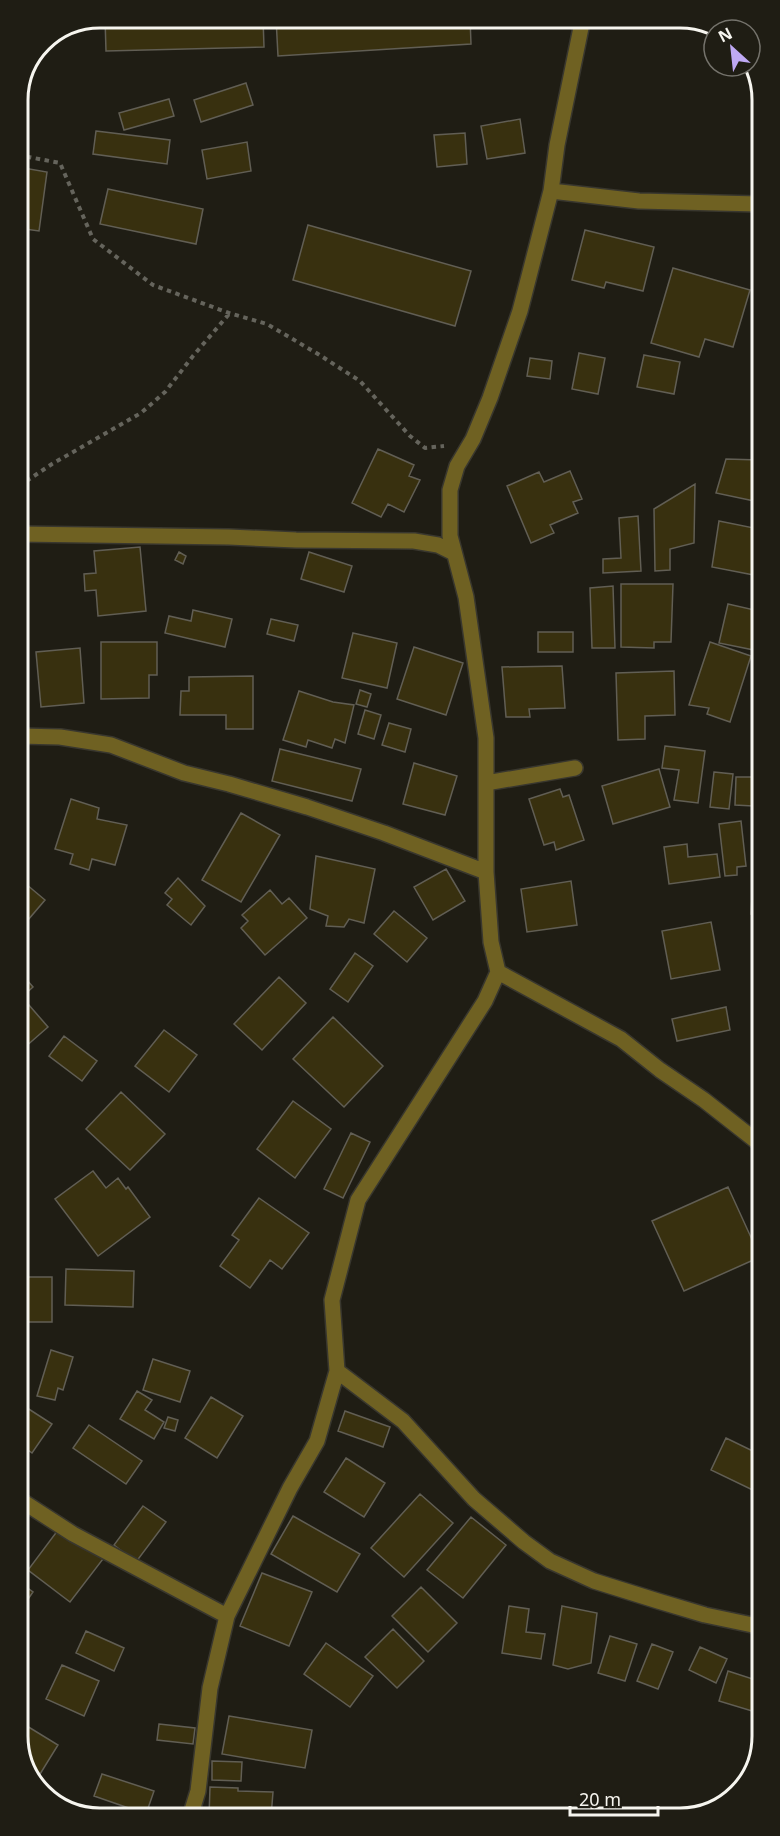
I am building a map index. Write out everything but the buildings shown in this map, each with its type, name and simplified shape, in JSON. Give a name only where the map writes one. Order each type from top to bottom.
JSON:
[{"type":"street","points":[[193,1807],[198,1791],[210,1688],[227,1616],[290,1488],[317,1441],[337,1371],[332,1300],[358,1200],[485,1002],[498,972],[492,942],[486,872],[483,707],[466,597],[450,536],[450,490],[457,466],[473,439],[520,311],[551,191],[557,145],[581,29]]},
{"type":"street","points":[[551,191],[639,201],[752,204]]},
{"type":"street","points":[[29,534],[414,540],[438,545],[454,553]]},
{"type":"street","points":[[29,736],[71,738],[111,745],[184,773],[307,807],[384,832],[486,872]]},
{"type":"street","points":[[486,783],[574,768]]},
{"type":"street","points":[[498,972],[621,1040],[752,1138]]},
{"type":"street","points":[[337,1371],[403,1421],[474,1499],[550,1561],[594,1581],[705,1615],[752,1625]]},
{"type":"street","points":[[28,1505],[74,1534],[227,1616]]},
{"type":"path","points":[[29,157],[60,163],[93,239],[153,285],[229,313],[267,324],[318,354],[360,381],[394,419],[425,447],[443,446],[473,439]]},
{"type":"path","points":[[29,479],[141,414],[165,392],[229,313]]}]
